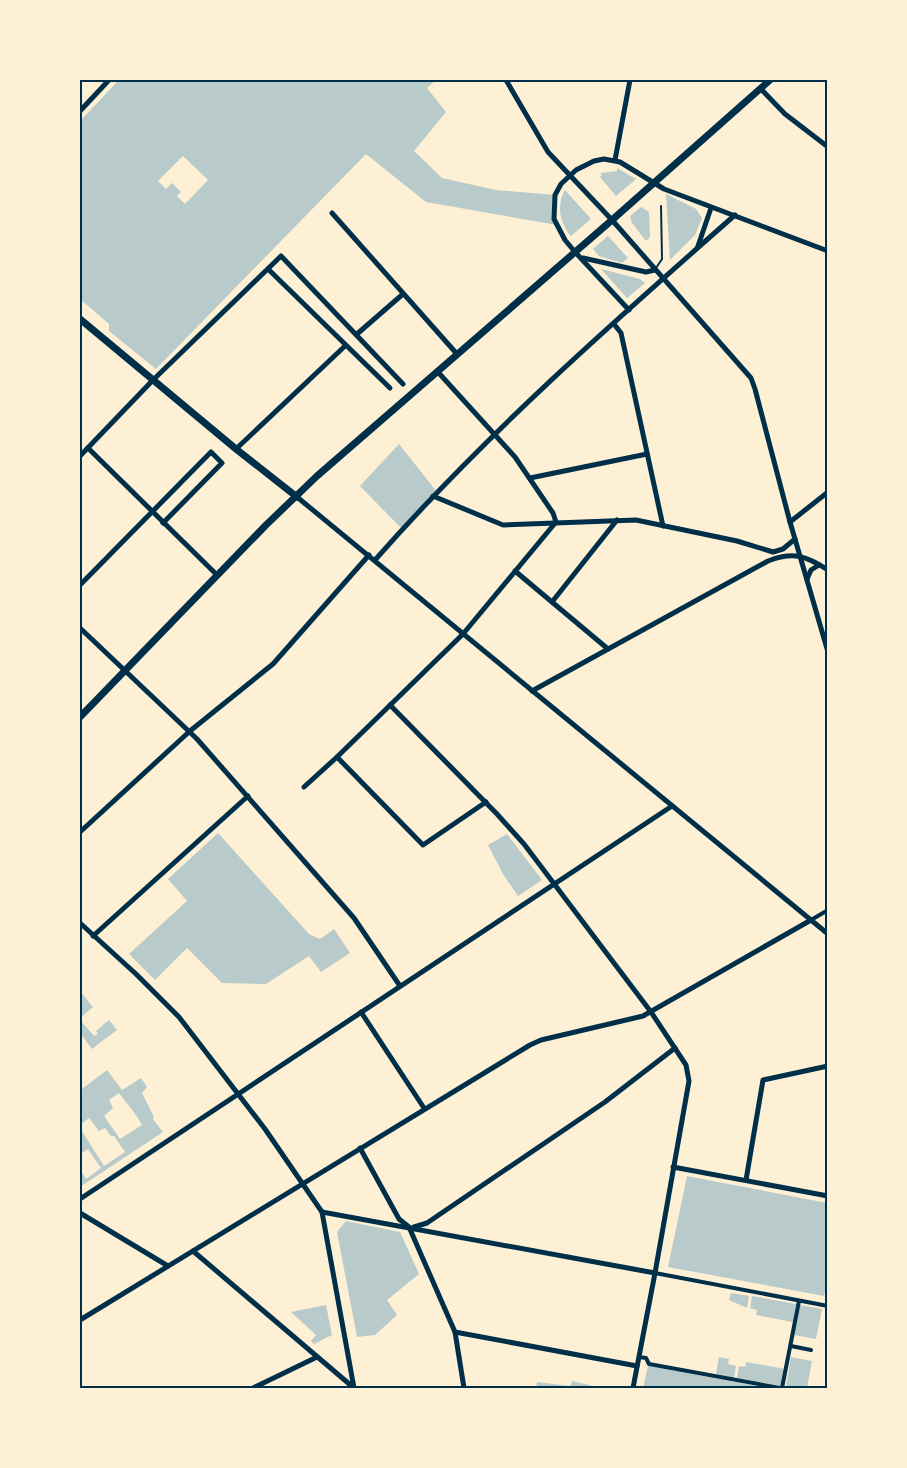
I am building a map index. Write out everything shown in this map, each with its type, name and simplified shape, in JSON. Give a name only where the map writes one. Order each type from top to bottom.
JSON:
[{"type":"street","points":[[80,111],[83,103],[109,80]]},
{"type":"street","points":[[506,80],[544,147],[612,220],[747,373],[753,383],[828,652]]},
{"type":"street","points":[[615,160],[630,80]]},
{"type":"street","points":[[80,717],[317,476],[770,80]]},
{"type":"street","points":[[760,88],[784,114],[828,147]]},
{"type":"street","points":[[628,311],[575,252],[560,232],[554,213],[555,195],[569,175],[594,161],[615,160],[654,183],[711,208],[828,251]]},
{"type":"street","points":[[697,249],[711,208]]},
{"type":"street","points":[[332,213],[457,354]]},
{"type":"street","points":[[375,560],[493,435],[735,215]]},
{"type":"street","points":[[80,456],[153,380],[281,256],[403,384]]},
{"type":"street","points":[[581,258],[646,272],[655,270]]},
{"type":"street","points":[[268,268],[390,388]]},
{"type":"street","points":[[357,334],[403,294]]},
{"type":"street","points":[[80,319],[828,934]]},
{"type":"street","points":[[614,324],[621,333],[663,526]]},
{"type":"street","points":[[236,449],[345,346]]},
{"type":"street","points":[[437,371],[515,457],[553,513],[556,522]]},
{"type":"street","points":[[88,448],[218,575]]},
{"type":"street","points":[[80,585],[211,452],[222,463],[164,523]]},
{"type":"street","points":[[530,478],[647,454]]},
{"type":"street","points":[[790,522],[828,492]]},
{"type":"street","points":[[433,496],[502,525],[636,520],[773,552],[780,551],[795,539]]},
{"type":"street","points":[[552,602],[617,520]]},
{"type":"street","points":[[304,787],[463,634],[556,522]]},
{"type":"street","points":[[764,549],[768,561]]},
{"type":"street","points":[[80,832],[190,730],[273,664],[369,555]]},
{"type":"street","points":[[532,691],[768,561],[787,555],[800,556],[828,570]]},
{"type":"street","points":[[807,579],[811,570],[819,565]]},
{"type":"street","points":[[515,571],[608,649]]},
{"type":"street","points":[[80,628],[190,730],[360,925],[400,986]]},
{"type":"street","points":[[390,705],[524,844],[651,1012],[686,1065],[689,1081],[633,1389]]},
{"type":"street","points":[[337,757],[423,845],[486,802]]},
{"type":"street","points":[[93,936],[248,796]]},
{"type":"street","points":[[80,1199],[672,806]]},
{"type":"street","points":[[80,1320],[424,1108],[541,1040],[643,1016],[828,910]]},
{"type":"street","points":[[80,923],[179,1017],[238,1094],[322,1212],[355,1388]]},
{"type":"street","points":[[361,1012],[424,1108]]},
{"type":"street","points":[[409,1227],[427,1223],[557,1136],[675,1048]]},
{"type":"street","points":[[746,1180],[763,1080],[828,1066]]},
{"type":"street","points":[[360,1148],[399,1219],[409,1227],[455,1332],[464,1389]]},
{"type":"street","points":[[673,1167],[828,1196]]},
{"type":"street","points":[[322,1212],[828,1306]]},
{"type":"street","points":[[80,1213],[168,1266]]},
{"type":"street","points":[[193,1251],[355,1388]]},
{"type":"street","points":[[639,1357],[646,1358],[649,1364],[781,1389],[799,1301]]},
{"type":"street","points":[[455,1332],[637,1366]]},
{"type":"street","points":[[791,1346],[811,1350]]},
{"type":"street","points":[[253,1389],[317,1357]]},
{"type":"lane","points":[[655,270],[662,259],[661,206]]},
{"type":"shaded area","points":[[119,80],[436,80],[427,88],[446,112],[414,151],[442,178],[496,190],[555,195],[557,225],[426,202],[366,154],[156,369],[109,331],[109,324],[80,299],[80,121]],"holes":[[[183,156],[208,180],[185,204],[177,196],[181,192],[172,183],[166,189],[158,181]]]},
{"type":"shaded area","points":[[617,168],[636,179],[616,196],[600,177],[602,175],[600,173],[617,171]]},
{"type":"shaded area","points":[[565,190],[591,219],[571,236],[560,214]]},
{"type":"shaded area","points":[[666,194],[696,209],[702,218],[695,235],[670,260]]},
{"type":"shaded area","points":[[641,207],[649,212],[650,237],[646,241],[632,223],[630,216]]},
{"type":"shaded area","points":[[608,236],[628,258],[622,263],[599,256],[593,249]]},
{"type":"shaded area","points":[[601,269],[640,279],[645,283],[627,298]]},
{"type":"shaded area","points":[[399,444],[437,492],[403,530],[360,486]]},
{"type":"shaded area","points":[[218,833],[309,934],[320,939],[334,929],[350,953],[321,972],[309,956],[266,984],[222,983],[187,948],[155,980],[129,954],[187,901],[168,879]]},
{"type":"shaded area","points":[[507,834],[542,880],[518,896],[488,845]]},
{"type":"shaded area","points":[[80,991],[93,1007],[80,1018]]},
{"type":"shaded area","points":[[80,1020],[94,1036],[98,1034],[96,1031],[109,1020],[117,1030],[92,1049],[80,1033]]},
{"type":"shaded area","points":[[107,1070],[122,1090],[141,1078],[147,1087],[142,1093],[153,1119],[163,1132],[80,1187],[80,1169],[86,1179],[101,1168],[88,1149],[80,1154],[80,1128],[104,1166],[125,1152],[114,1136],[111,1136],[105,1128],[99,1131],[89,1118],[80,1125],[80,1087],[82,1089]],"holes":[[[119,1093],[142,1125],[120,1139],[104,1116],[113,1108],[109,1100]]]},
{"type":"shaded area","points":[[687,1176],[827,1203],[828,1281],[824,1296],[668,1267]]},
{"type":"shaded area","points":[[346,1221],[400,1232],[419,1274],[387,1300],[397,1315],[375,1335],[357,1337],[337,1232]]},
{"type":"shaded area","points":[[731,1293],[749,1296],[747,1308],[729,1300]]},
{"type":"shaded area","points":[[752,1296],[796,1304],[793,1322],[756,1315],[757,1310],[750,1308]]},
{"type":"shaded area","points":[[326,1305],[332,1335],[314,1344],[311,1341],[316,1335],[291,1312]]},
{"type":"shaded area","points":[[800,1305],[822,1309],[816,1339],[794,1335]]},
{"type":"shaded area","points":[[719,1357],[729,1359],[728,1364],[736,1366],[734,1378],[716,1374]]},
{"type":"shaded area","points":[[791,1357],[812,1361],[807,1388],[786,1386]]},
{"type":"shaded area","points":[[746,1362],[785,1369],[782,1386],[737,1378],[739,1366],[745,1367]]},
{"type":"shaded area","points":[[648,1366],[768,1388],[643,1388]]},
{"type":"shaded area","points":[[572,1381],[601,1388],[536,1388],[537,1382],[570,1386]]}]
